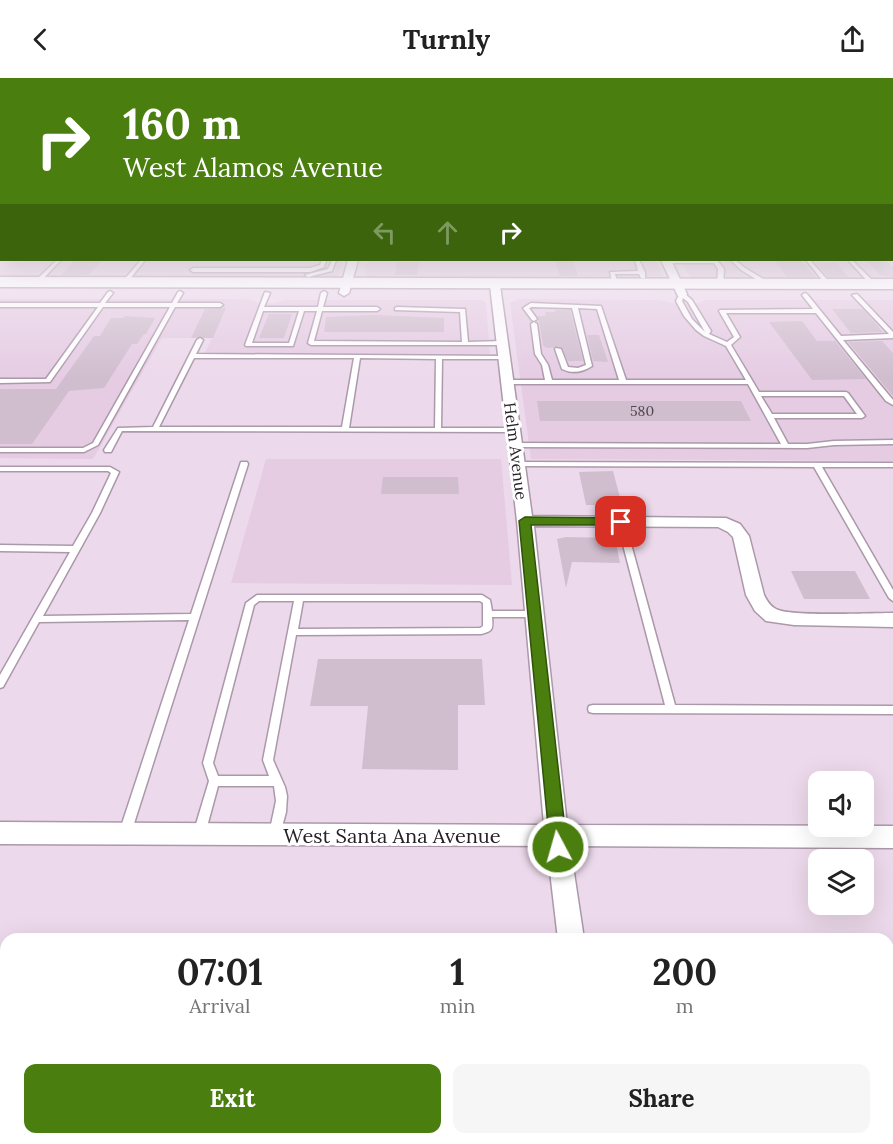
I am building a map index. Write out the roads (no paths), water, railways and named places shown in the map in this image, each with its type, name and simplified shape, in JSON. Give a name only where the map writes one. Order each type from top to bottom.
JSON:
[{"type":"main road","points":[[496,289],[615,285],[644,279],[680,290],[718,278]]},
{"type":"main road","points":[[725,278],[770,285],[893,284]]},
{"type":"main road","points":[[0,282],[36,283],[112,294]]},
{"type":"main road","points":[[0,294],[112,294],[186,283],[266,289],[680,290],[805,295],[893,295]]},
{"type":"main road","points":[[266,289],[322,301],[346,289]]},
{"type":"street","points":[[346,289],[349,278]]},
{"type":"street","points":[[675,278],[680,290]]},
{"type":"street","name":"Helm Avenue","points":[[496,289],[525,521],[557,835],[570,933]]},
{"type":"street","points":[[525,521],[720,522],[734,528],[741,536],[755,595],[761,607],[772,616],[794,619],[893,620]]},
{"type":"street","name":"West Santa Ana Avenue","points":[[0,832],[893,837]]},
{"type":"lane","points":[[36,283],[41,278]]},
{"type":"lane","points":[[0,381],[48,381],[112,294],[127,278]]},
{"type":"lane","points":[[270,278],[248,345],[291,345],[302,309]]},
{"type":"lane","points":[[266,289],[274,278]]},
{"type":"lane","points":[[758,278],[770,285]]},
{"type":"lane","points":[[824,278],[830,285]]},
{"type":"lane","points":[[866,278],[873,285]]},
{"type":"lane","points":[[186,283],[266,289],[302,309]]},
{"type":"lane","points":[[186,283],[220,305]]},
{"type":"lane","points":[[0,450],[84,450],[96,444],[186,283]]},
{"type":"lane","points":[[680,290],[679,301],[684,312],[699,331],[728,345],[786,446]]},
{"type":"lane","points":[[0,305],[112,294]]},
{"type":"lane","points":[[805,295],[888,400],[893,403]]},
{"type":"lane","points":[[855,295],[893,335]]},
{"type":"lane","points":[[302,309],[322,301],[377,309]]},
{"type":"lane","points":[[322,301],[311,343],[465,344],[503,350]]},
{"type":"lane","points":[[549,382],[545,365],[538,354],[534,321],[526,309],[531,305],[599,307],[623,382]]},
{"type":"lane","points":[[543,305],[549,308],[550,312]]},
{"type":"lane","points":[[558,349],[565,369],[579,370],[588,366],[575,308],[577,306]]},
{"type":"lane","points":[[397,309],[463,310],[465,344]]},
{"type":"lane","points":[[728,345],[737,337],[722,311],[818,311]]},
{"type":"lane","points":[[839,338],[893,335]]},
{"type":"lane","points":[[155,429],[200,340]]},
{"type":"lane","points":[[192,356],[439,357],[503,350]]},
{"type":"lane","points":[[345,430],[357,357]]},
{"type":"lane","points":[[438,430],[439,357]]},
{"type":"lane","points":[[508,382],[750,382]]},
{"type":"lane","points":[[757,394],[846,394],[862,416],[770,416]]},
{"type":"lane","points":[[108,450],[120,429],[438,430],[513,438],[786,446],[893,442]]},
{"type":"lane","points":[[125,833],[244,464]]},
{"type":"lane","points":[[518,464],[893,465]]},
{"type":"lane","points":[[817,465],[893,598]]},
{"type":"lane","points":[[0,469],[110,469],[115,472],[76,549],[1,685]]},
{"type":"lane","points":[[621,522],[671,709]]},
{"type":"lane","points":[[0,548],[76,549]]},
{"type":"lane","points":[[199,834],[214,781],[208,763],[250,603],[257,598],[482,598],[487,602],[488,628],[481,631],[293,632]]},
{"type":"lane","points":[[276,834],[282,802],[281,790],[268,760],[299,598]]},
{"type":"lane","points":[[487,614],[534,614]]},
{"type":"lane","points":[[38,619],[194,617]]},
{"type":"lane","points":[[593,709],[893,710]]},
{"type":"lane","points":[[214,781],[276,781]]}]
